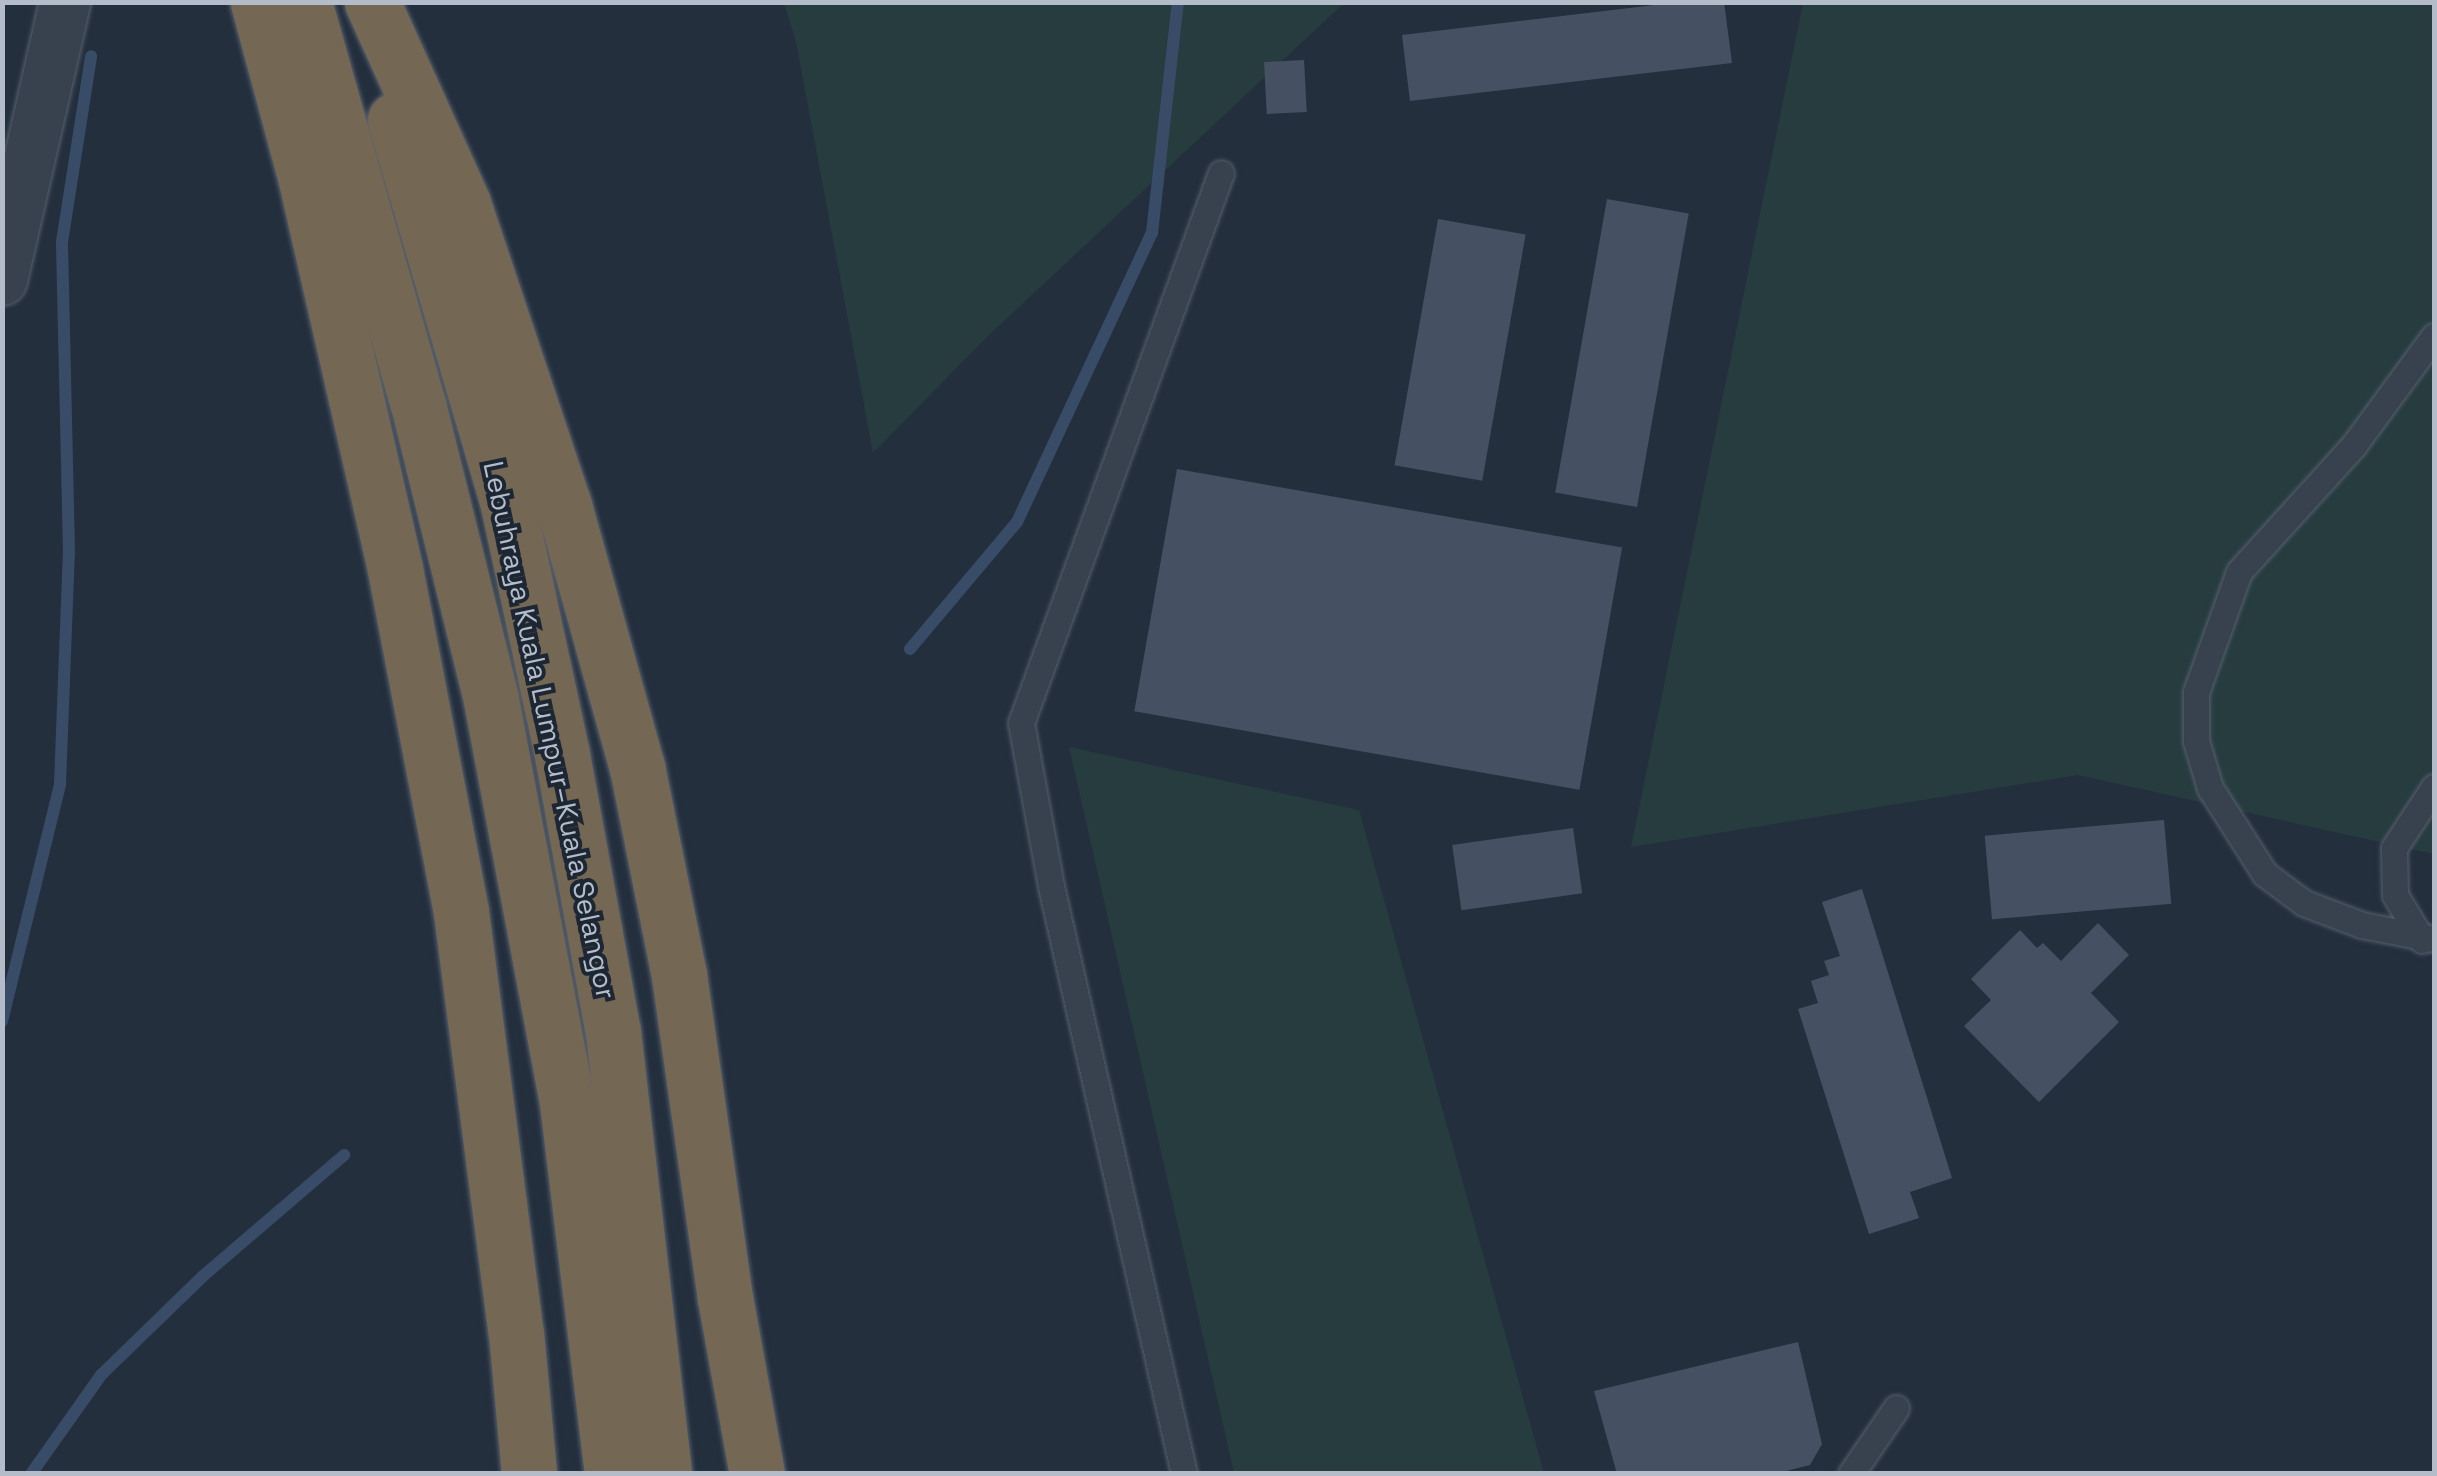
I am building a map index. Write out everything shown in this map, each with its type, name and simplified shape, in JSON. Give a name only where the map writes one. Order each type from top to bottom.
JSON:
[{"type":"highway","points":[[258,2],[306,180],[391,550],[460,912],[516,1333],[528,1474]]},
{"type":"highway","name":"Lebuhraya Kuala Lumpur–Kuala Selangor","points":[[304,2],[418,404],[491,700],[567,1102],[612,1474]]},
{"type":"highway","name":"Lebuhraya Kuala Lumpur–Kuala Selangor","points":[[360,2],[507,500],[562,755],[612,1032],[664,1474]]},
{"type":"highway","points":[[372,2],[464,204],[564,506],[637,767],[679,976],[725,1298],[758,1474]]},
{"type":"street","points":[[2,280],[66,2]]},
{"type":"lane","points":[[1184,1474],[1050,886],[1021,724],[1222,173]]},
{"type":"lane","points":[[2428,939],[2362,925],[2304,903],[2265,874],[2210,788],[2196,741],[2196,692],[2238,572],[2354,445],[2434,336]]},
{"type":"lane","points":[[2428,939],[2396,895],[2394,848],[2434,787]]},
{"type":"lane","points":[[1851,1474],[1896,1408]]},
{"type":"green space","points":[[784,3],[1344,3],[988,336],[873,453],[796,42]]},
{"type":"green space","points":[[1803,3],[2434,3],[2434,854],[2078,775],[1631,847]]},
{"type":"green space","points":[[1069,747],[1359,810],[1544,1473],[1234,1473]]},
{"type":"building","points":[[1680,2],[1724,2],[1732,63],[1410,101],[1402,35]]},
{"type":"building","points":[[1304,60],[1307,112],[1267,114],[1264,62]]},
{"type":"building","points":[[1607,199],[1689,213],[1637,507],[1555,492]]},
{"type":"building","points":[[1438,219],[1526,234],[1482,481],[1395,465]]},
{"type":"building","points":[[1177,469],[1622,547],[1579,790],[1134,711]]},
{"type":"building","points":[[2164,820],[2171,904],[1992,919],[1985,836]]},
{"type":"building","points":[[1573,828],[1582,893],[1461,910],[1452,845]]},
{"type":"building","points":[[1862,889],[1952,1178],[1910,1192],[1919,1218],[1869,1234],[1798,1009],[1818,1003],[1811,981],[1829,975],[1824,961],[1840,956],[1822,902]]},
{"type":"building","points":[[2098,923],[2129,955],[2091,993],[2119,1022],[2039,1102],[1964,1026],[1991,1000],[1971,979],[2020,930],[2037,948],[2043,943],[2061,961]]},
{"type":"building","points":[[1798,1342],[1822,1444],[1810,1465],[1774,1474],[1617,1474],[1594,1391]]},
{"type":"waterway","points":[[910,649],[1017,522],[1152,233],[1178,2]]},
{"type":"waterway","points":[[2,1021],[60,784],[69,552],[62,242],[91,56]]},
{"type":"waterway","points":[[31,1474],[101,1375],[203,1276],[344,1155]]}]
